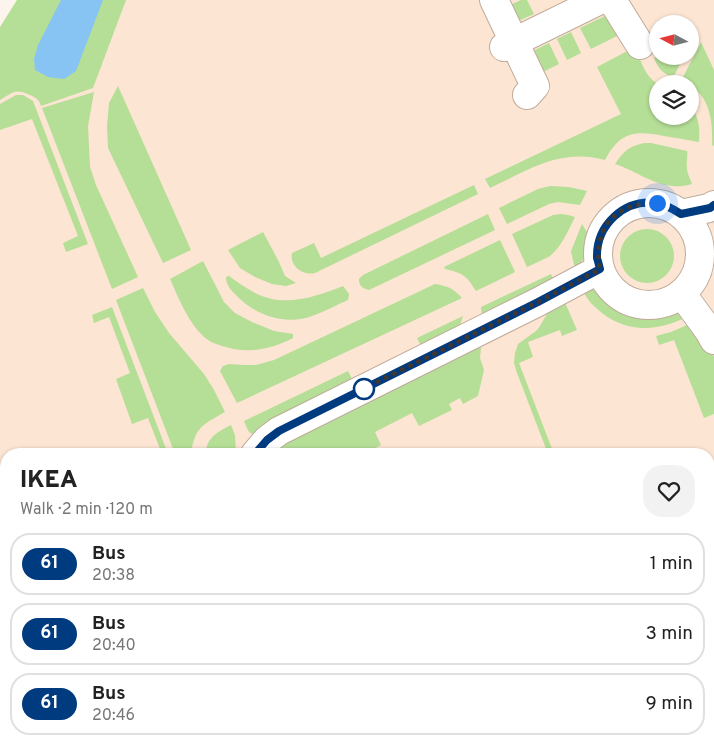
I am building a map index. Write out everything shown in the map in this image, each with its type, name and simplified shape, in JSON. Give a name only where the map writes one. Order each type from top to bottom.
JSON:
[{"type":"street","points":[[494,0],[509,45],[535,86],[527,95]]},
{"type":"street","points":[[509,45],[600,0]]},
{"type":"street","points":[[612,0],[640,45]]},
{"type":"street","points":[[697,226],[670,207],[657,203],[644,202],[618,212],[608,222],[598,246],[597,258],[606,282],[627,301],[642,305],[656,305],[670,301],[682,294],[691,284],[697,273],[700,260],[697,226],[714,205]]},
{"type":"street","points":[[260,448],[279,431],[538,302],[600,269]]},
{"type":"street","points":[[682,294],[714,340]]},
{"type":"shaded area","points":[[73,0],[714,0],[714,448],[0,448],[0,83]]},
{"type":"green space","points":[[17,0],[126,0],[93,88],[41,106],[36,98],[18,91],[0,100],[0,27]]},
{"type":"green space","points":[[521,0],[527,0],[534,14],[518,21],[510,5]]},
{"type":"green space","points":[[609,14],[619,35],[591,49],[580,28]]},
{"type":"green space","points":[[571,32],[581,53],[567,60],[557,39]]},
{"type":"green space","points":[[701,42],[714,70],[714,146],[712,145],[709,112],[699,93],[699,75],[684,75],[689,65],[699,65],[699,46]]},
{"type":"green space","points":[[549,43],[559,64],[543,72],[533,51]]},
{"type":"green space","points":[[635,47],[641,63],[649,76],[649,125],[698,125],[699,142],[644,133],[629,135],[616,144],[605,160],[588,157],[559,159],[531,168],[490,188],[485,179],[621,114],[597,67]]},
{"type":"green space","points":[[658,65],[680,65],[674,75],[668,75]]},
{"type":"green space","points":[[118,86],[191,250],[163,263],[108,148],[109,103]]},
{"type":"green space","points":[[94,92],[88,126],[90,167],[96,185],[138,277],[112,289],[42,108]]},
{"type":"green space","points":[[16,95],[23,95],[33,101],[88,244],[66,252],[63,243],[78,236],[32,119],[0,130],[0,104]]},
{"type":"green space","points":[[645,143],[687,151],[687,170],[692,184],[671,186],[662,184],[615,164],[627,150]]},
{"type":"green space","points":[[474,185],[478,194],[315,273],[310,274],[298,269],[293,262],[292,253],[314,243],[321,258]]},
{"type":"green space","points":[[550,186],[569,187],[587,191],[580,205],[558,202],[549,204],[507,224],[499,208],[538,189]]},
{"type":"green space","points":[[488,214],[495,230],[369,290],[360,285],[359,279],[363,275]]},
{"type":"green space","points":[[561,214],[575,217],[561,243],[550,256],[527,267],[512,234],[553,215]]},
{"type":"green space","points":[[582,224],[588,235],[588,244],[584,258],[575,269],[571,251]]},
{"type":"green space","points":[[647,229],[657,231],[666,237],[672,246],[674,256],[672,266],[666,275],[657,281],[647,283],[637,281],[628,275],[622,266],[620,256],[622,246],[628,237],[637,231]]},
{"type":"green space","points":[[263,232],[285,276],[296,283],[286,286],[272,284],[255,277],[240,268],[228,250]]},
{"type":"green space","points":[[500,240],[515,272],[476,291],[463,276],[445,269],[444,267]]},
{"type":"green space","points":[[203,261],[224,302],[235,313],[274,331],[293,334],[293,338],[258,350],[240,350],[222,346],[208,340],[190,320],[170,279]]},
{"type":"green space","points":[[551,274],[555,283],[482,317],[481,307]]},
{"type":"green space","points":[[229,276],[255,293],[277,300],[310,297],[343,286],[349,294],[348,300],[303,319],[274,318],[256,311],[240,299],[227,284],[226,277]]},
{"type":"green space","points":[[435,284],[450,288],[462,298],[237,403],[220,371],[223,366],[229,364],[256,365],[274,360]]},
{"type":"green space","points":[[597,284],[616,303],[634,312],[656,311],[681,302],[690,315],[666,325],[653,327],[641,328],[617,322],[595,307],[581,288]]},
{"type":"green space","points":[[143,288],[155,312],[169,333],[204,374],[214,390],[225,412],[205,424],[197,432],[192,448],[173,448],[116,300]]},
{"type":"green space","points":[[563,298],[577,330],[562,336],[560,330],[528,342],[533,357],[519,363],[552,448],[546,448],[514,363],[518,344],[536,331],[551,307]]},
{"type":"green space","points":[[112,307],[166,448],[160,448],[148,418],[132,424],[116,379],[130,373],[109,317],[94,323],[92,315]]},
{"type":"green space","points":[[463,316],[458,329],[422,348],[417,338]]},
{"type":"green space","points":[[694,322],[714,357],[714,414],[704,418],[674,340],[659,345],[656,336]]},
{"type":"green space","points":[[479,346],[481,348],[480,358],[484,370],[478,396],[463,404],[460,398],[449,404],[452,410],[419,426],[412,413],[375,432],[381,445],[375,448],[278,448],[283,443]]},
{"type":"green space","points":[[348,371],[353,381],[265,424],[252,434],[248,431],[244,421]]},
{"type":"green space","points":[[231,425],[235,435],[236,448],[207,448],[210,439]]},
{"type":"water","points":[[61,0],[103,0],[76,71],[64,79],[48,77],[35,70],[34,59],[38,45]]},
{"type":"bus line","name":"61","points":[[260,448],[279,431],[538,302],[600,269],[597,258],[601,235],[608,222],[618,212],[644,202],[670,207],[681,214],[710,208],[714,205]]},
{"type":"route","points":[[364,389],[600,269],[597,258],[598,246],[608,222],[618,212],[631,206],[644,202],[657,203]]}]
